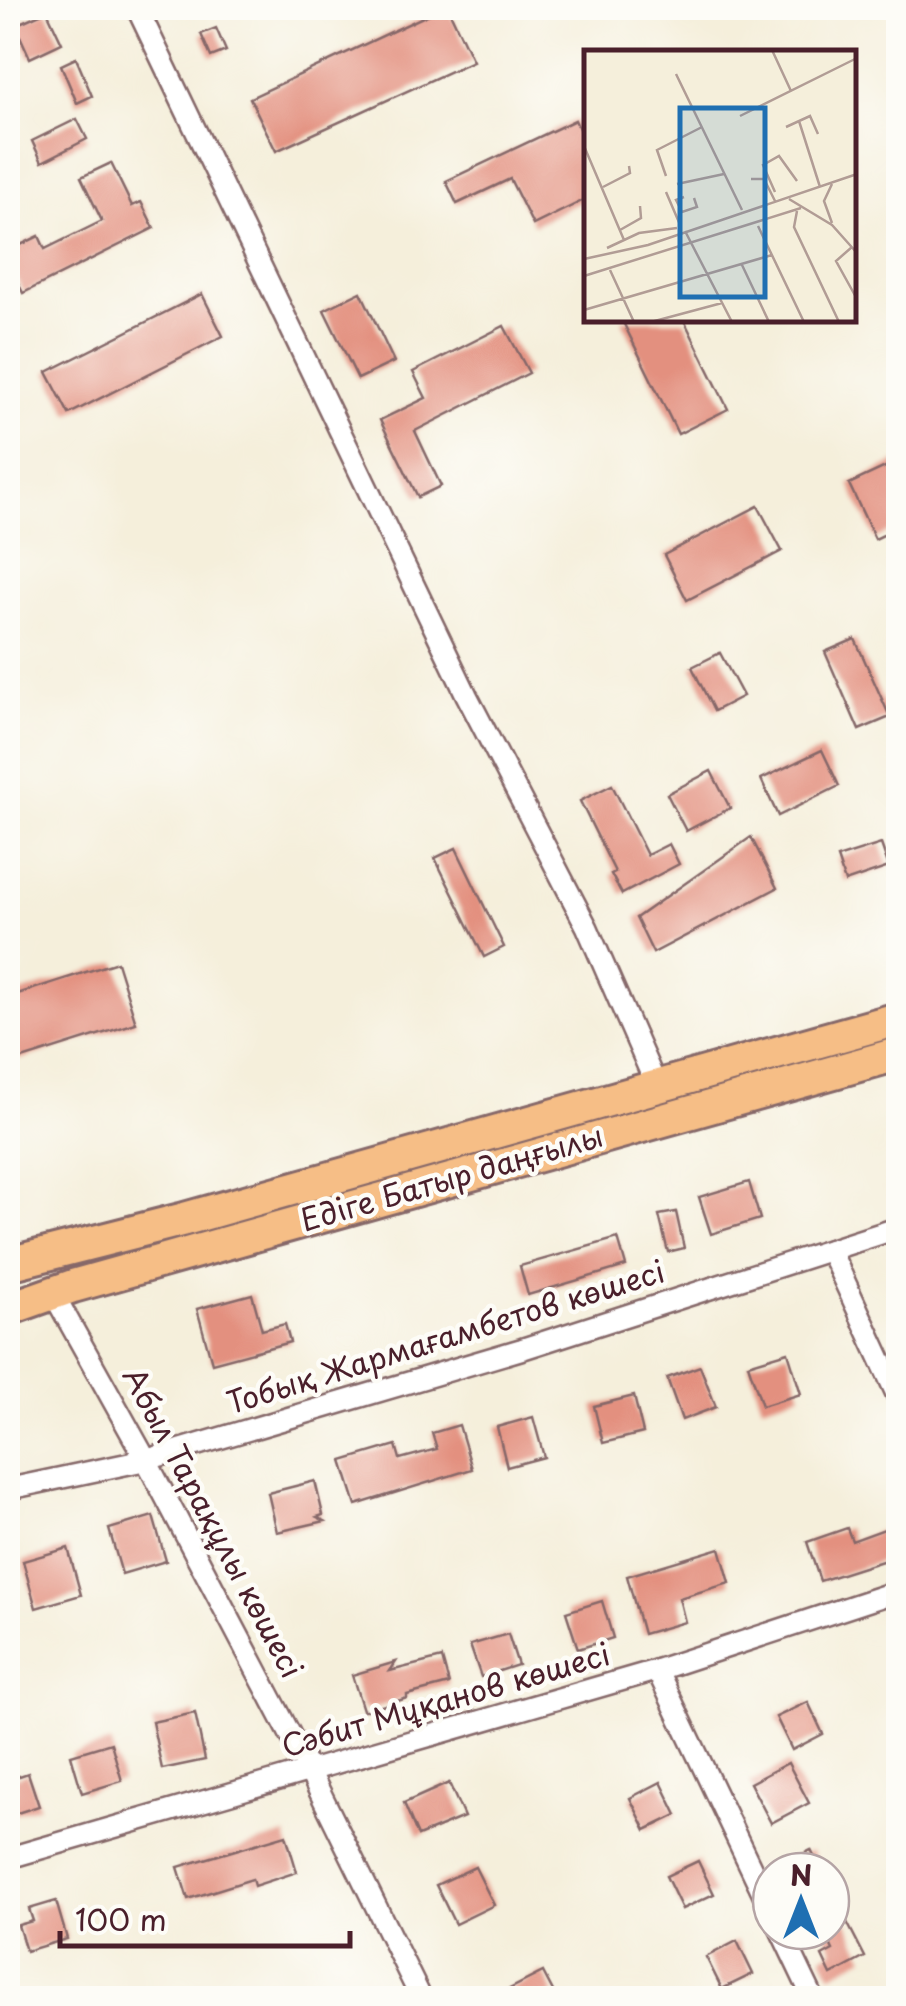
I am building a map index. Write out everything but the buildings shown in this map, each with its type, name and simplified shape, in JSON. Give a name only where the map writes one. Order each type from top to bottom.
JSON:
[{"type":"main road","name":"Едіге Батыр даңғылы","points":[[8,1264],[181,1220],[898,1019]]},
{"type":"main road","name":"Едіге Батыр даңғылы","points":[[8,1310],[53,1292],[898,1054]]},
{"type":"street","points":[[137,8],[467,696],[587,928],[658,1086]]},
{"type":"street","name":"Тобық Жармағамбетов көшесі","points":[[8,1489],[146,1460],[522,1349],[898,1228]]},
{"type":"street","points":[[830,1250],[898,1397]]},
{"type":"street","name":"Абыл Тарақұлы көшесі","points":[[53,1292],[310,1772],[420,1998]]},
{"type":"street","name":"Сәбит Мұқанов көшесі","points":[[8,1858],[657,1670],[898,1591]]},
{"type":"street","points":[[657,1670],[751,1868]]},
{"type":"street","points":[[791,1951],[813,1998]]}]
